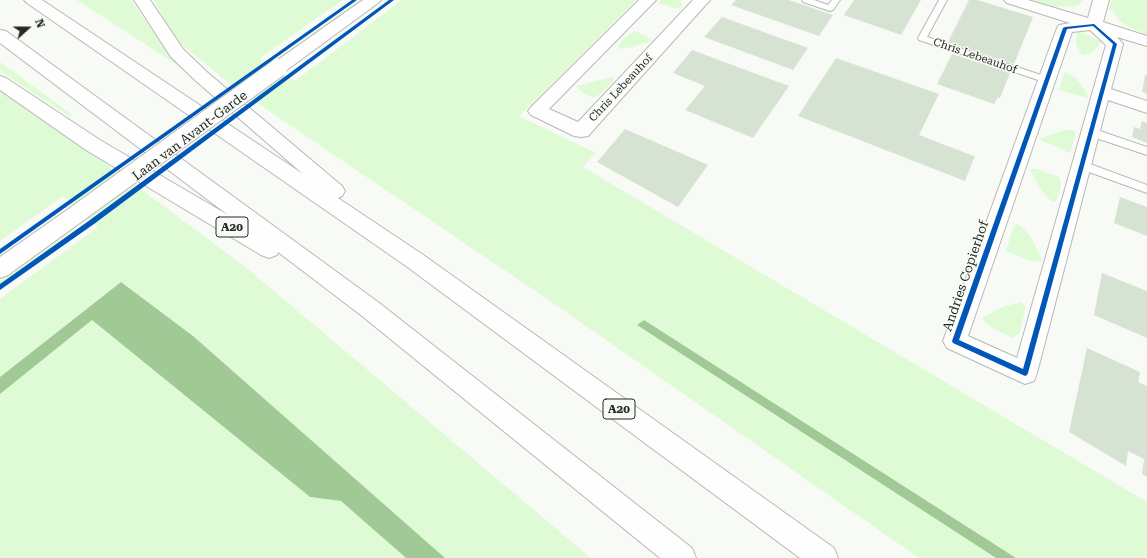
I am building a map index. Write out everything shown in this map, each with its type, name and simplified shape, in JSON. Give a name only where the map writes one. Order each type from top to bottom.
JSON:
[{"type":"main road","name":"A20","points":[[32,0],[414,260],[824,558]]},
{"type":"main road","name":"A20","points":[[142,0],[177,53],[202,77],[414,260]]},
{"type":"main road","name":"Laan van Avant-Garde","points":[[0,269],[373,0]]},
{"type":"main road","name":"Chris Lebeauhof","points":[[648,0],[537,111],[581,131],[702,0]]},
{"type":"main road","points":[[1012,0],[1147,41]]},
{"type":"main road","points":[[1094,25],[1101,0]]},
{"type":"main road","name":"Andries Copierhof","points":[[1094,25],[1115,44],[1025,373],[955,340],[1047,80],[1065,28],[1094,25]]},
{"type":"main road","name":"A20","points":[[0,34],[370,309],[682,558]]},
{"type":"main road","name":"A20","points":[[0,82],[93,145],[370,309]]},
{"type":"main road","points":[[1102,92],[1147,107]]},
{"type":"lane","points":[[806,0],[830,8],[836,0]]},
{"type":"lane","name":"Chris Lebeauhof","points":[[943,0],[922,38],[1047,80]]},
{"type":"lane","points":[[1091,132],[1147,151]]},
{"type":"lane","points":[[1082,165],[1147,189]]},
{"type":"shaded area","points":[[77,0],[131,0],[165,49],[188,72]]},
{"type":"shaded area","points":[[154,0],[343,0],[260,58],[295,81],[402,0],[636,0],[519,116],[596,153],[583,167],[1147,502],[1147,558],[1016,558],[644,320],[637,325],[996,558],[919,558],[553,303],[232,86],[180,43]]},
{"type":"shaded area","points":[[359,0],[363,0],[274,63],[272,62]]},
{"type":"shaded area","points":[[661,0],[681,0],[682,8],[675,8],[658,3]]},
{"type":"shaded area","points":[[1025,0],[1083,0],[1077,6],[1055,6],[1054,9]]},
{"type":"shaded area","points":[[1112,0],[1147,0],[1147,37],[1142,35],[1142,32],[1121,22],[1114,11],[1108,9]]},
{"type":"shaded area","points":[[634,31],[646,36],[652,41],[619,49],[618,46]]},
{"type":"shaded area","points":[[1077,31],[1101,41],[1093,51],[1082,55],[1076,44]]},
{"type":"shaded area","points":[[0,62],[70,113],[72,116],[69,116],[0,71]]},
{"type":"shaded area","points":[[1066,72],[1079,82],[1088,96],[1087,98],[1059,90],[1064,73]]},
{"type":"shaded area","points":[[612,77],[614,80],[599,95],[593,98],[581,92],[577,86]]},
{"type":"shaded area","points":[[0,91],[64,132],[249,270],[591,558],[445,558],[193,336],[121,282],[0,377],[0,299],[98,227],[63,196],[0,241]]},
{"type":"shaded area","points":[[1065,130],[1072,130],[1076,133],[1070,153],[1041,140],[1041,138]]},
{"type":"shaded area","points":[[1029,169],[1037,169],[1059,177],[1060,190],[1055,202],[1052,202],[1045,194]]},
{"type":"shaded area","points":[[1017,224],[1025,230],[1032,240],[1042,260],[1040,262],[1029,260],[1006,251],[1014,225]]},
{"type":"shaded area","points":[[73,227],[75,229],[0,284],[0,281]]},
{"type":"shaded area","points":[[121,282],[193,336],[445,558],[406,558],[341,501],[310,497],[92,320],[0,394],[0,377]]},
{"type":"shaded area","points":[[1021,302],[1026,307],[1019,334],[1012,338],[988,325],[982,318],[1002,307]]},
{"type":"shaded area","points":[[92,320],[310,497],[341,501],[406,558],[0,558],[0,394]]},
{"type":"shaded area","points":[[644,320],[1016,558],[996,558],[637,325]]},
{"type":"building","points":[[736,0],[789,0],[833,15],[819,36],[731,5]]},
{"type":"building","points":[[854,0],[921,0],[901,35],[844,15]]},
{"type":"building","points":[[969,0],[977,0],[1033,17],[1014,64],[948,42]]},
{"type":"building","points":[[722,17],[808,48],[793,70],[704,37]]},
{"type":"building","points":[[692,50],[789,86],[753,138],[685,110],[705,86],[673,73]]},
{"type":"building","points":[[952,54],[1010,73],[1000,98],[998,97],[994,104],[937,84]]},
{"type":"building","points":[[836,58],[939,94],[919,135],[976,157],[974,158],[965,181],[798,116]]},
{"type":"building","points":[[1145,75],[1147,75],[1147,94],[1142,92]]},
{"type":"building","points":[[1142,121],[1147,123],[1147,143],[1132,137],[1134,127],[1140,129]]},
{"type":"building","points":[[625,129],[708,165],[678,207],[597,162]]},
{"type":"building","points":[[1120,197],[1147,207],[1147,236],[1114,223]]},
{"type":"building","points":[[1102,273],[1147,291],[1147,338],[1094,315]]},
{"type":"building","points":[[1087,348],[1140,372],[1138,382],[1147,386],[1147,477],[1142,474],[1144,459],[1128,451],[1126,466],[1069,432]]},
{"type":"cycle path","points":[[0,252],[355,0]]},
{"type":"cycle path","points":[[0,287],[92,222],[392,0]]},
{"type":"cycle path","points":[[1094,25],[1115,44],[1025,373],[955,341],[1065,28],[1094,25]]}]
